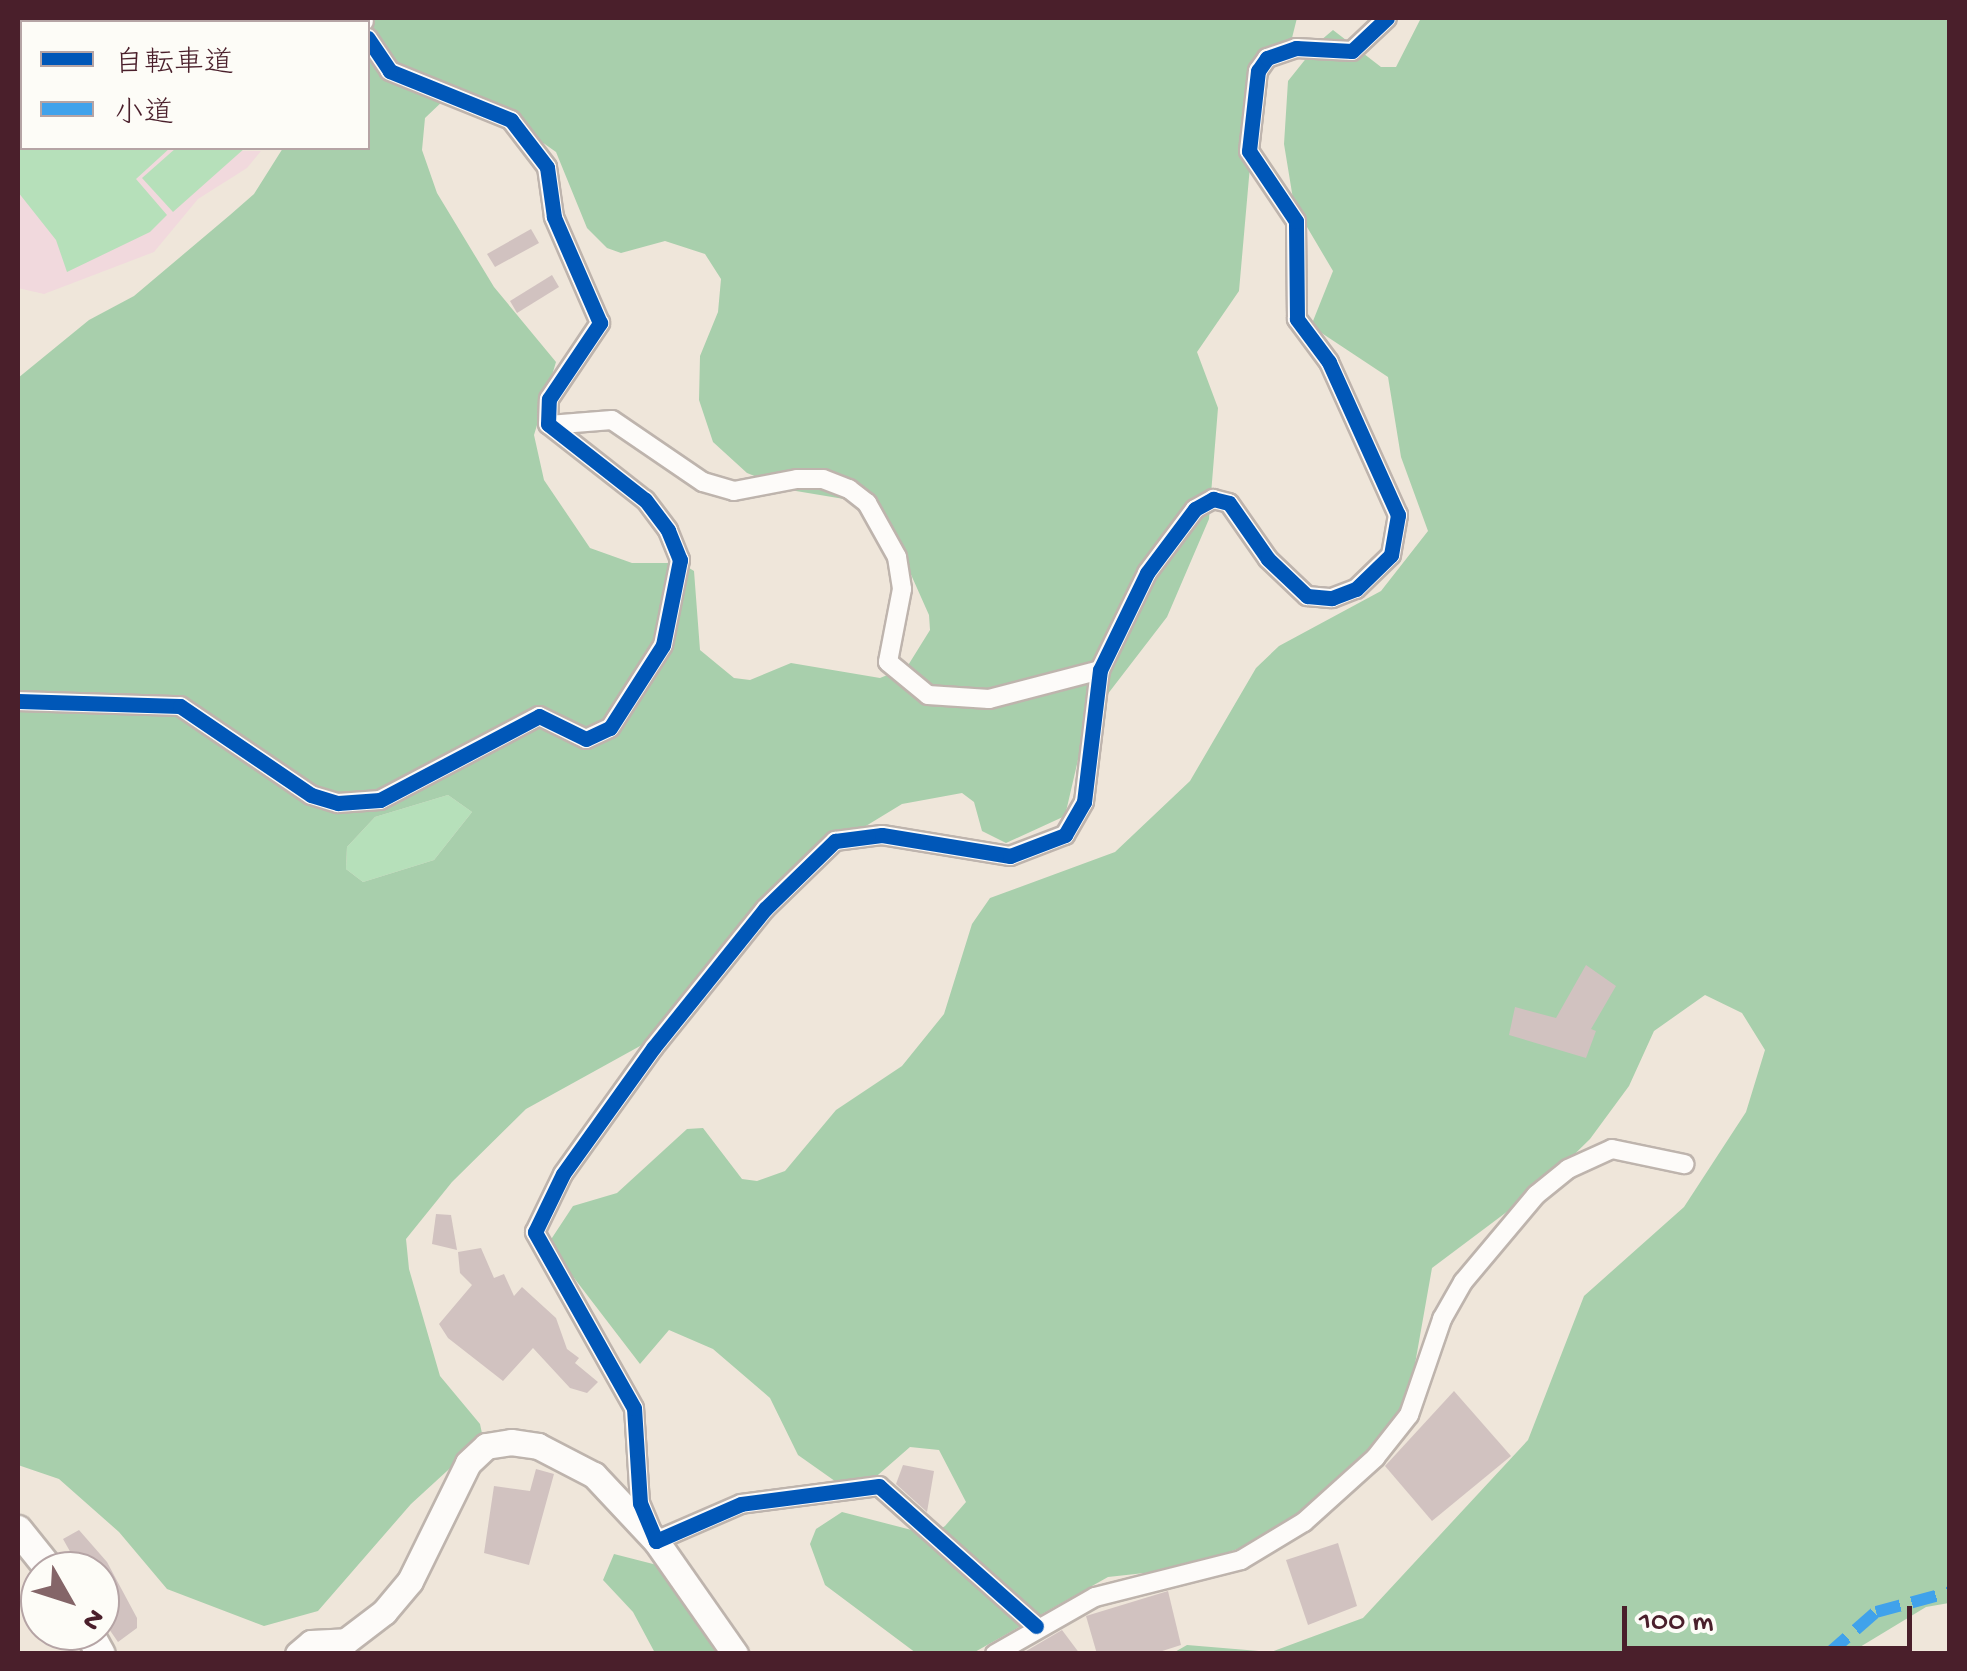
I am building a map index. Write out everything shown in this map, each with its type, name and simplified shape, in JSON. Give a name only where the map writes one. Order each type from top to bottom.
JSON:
[{"type":"main road","points":[[298,1654],[311,1643],[346,1640],[384,1612],[410,1581],[448,1494],[486,1446],[538,1446],[594,1475],[656,1542],[735,1654]]},
{"type":"main road","points":[[18,1530],[35,1551]]},
{"type":"street","points":[[1036,1626],[880,1486],[741,1504],[656,1542],[640,1504],[634,1408],[535,1232],[542,1210],[654,1048],[765,909],[835,841],[882,834],[1010,856],[1065,835],[1084,802],[1100,670],[1147,573],[1195,509],[1213,499],[1229,502],[1268,559],[1307,596],[1332,598],[1356,589],[1395,545],[1398,515],[1389,492],[1329,362],[1297,318],[1296,220],[1249,152],[1258,71],[1267,58],[1296,48],[1352,50],[1388,18]]},
{"type":"street","points":[[370,41],[390,71],[510,120],[547,166],[554,218],[600,323],[549,400],[548,424]]},
{"type":"street","points":[[548,424],[612,420],[704,482],[734,492],[822,479],[849,489],[868,503],[897,557],[902,589],[888,662],[928,695],[988,699],[1100,670]]},
{"type":"street","points":[[18,702],[180,706],[311,794],[338,803],[380,800],[540,716],[586,739],[610,728],[663,646],[680,560],[645,500],[548,424]]},
{"type":"street","points":[[995,1654],[1036,1626],[1095,1597],[1242,1560],[1304,1522],[1363,1469],[1410,1415],[1442,1319],[1536,1195],[1568,1169],[1612,1149],[1684,1164]]},
{"type":"shaded area","points":[[20,150],[261,151],[247,168],[198,199],[154,252],[44,294],[18,288]]},
{"type":"green space","points":[[374,18],[1297,18],[1292,38],[1266,73],[1253,132],[1239,291],[1197,352],[1218,408],[1209,519],[1167,617],[1087,721],[1065,816],[1006,843],[982,831],[974,802],[962,793],[902,804],[815,857],[660,1035],[526,1109],[452,1182],[406,1239],[409,1269],[440,1376],[480,1424],[483,1438],[411,1504],[318,1611],[264,1626],[167,1589],[119,1532],[59,1479],[18,1465],[18,378],[89,320],[134,296],[254,194],[282,150],[370,150],[370,23]],"holes":[[[446,98],[480,98],[556,152],[587,228],[607,248],[621,253],[665,241],[705,254],[721,279],[718,312],[700,356],[699,400],[713,442],[747,473],[790,490],[880,505],[929,615],[930,630],[907,667],[880,678],[791,663],[750,680],[734,678],[700,650],[694,571],[681,563],[632,563],[590,548],[544,480],[534,435],[556,362],[494,287],[437,193],[422,150],[425,118]],[[448,795],[472,812],[434,860],[363,882],[346,869],[347,847],[375,817]]]},
{"type":"green space","points":[[1421,18],[1949,18],[1949,1603],[1926,1607],[1850,1653],[1173,1653],[1187,1645],[1271,1652],[1363,1618],[1528,1440],[1584,1296],[1684,1207],[1746,1112],[1765,1050],[1742,1013],[1705,995],[1654,1031],[1629,1086],[1590,1139],[1544,1184],[1432,1268],[1409,1398],[1343,1488],[1294,1529],[1181,1569],[1108,1577],[973,1653],[916,1653],[825,1585],[810,1544],[816,1529],[842,1512],[931,1535],[945,1526],[966,1502],[939,1450],[910,1447],[863,1488],[849,1491],[798,1455],[770,1398],[713,1349],[669,1330],[640,1364],[548,1244],[573,1206],[617,1193],[687,1129],[703,1128],[742,1179],[757,1181],[785,1171],[836,1110],[902,1066],[944,1014],[972,924],[990,898],[1115,852],[1190,781],[1256,668],[1279,646],[1381,591],[1428,531],[1401,457],[1388,377],[1311,326],[1333,271],[1294,205],[1284,144],[1288,81],[1320,41],[1333,30],[1381,67],[1396,67]]},
{"type":"green space","points":[[20,120],[20,150],[168,150],[136,179],[167,215],[150,232],[67,272],[56,240],[18,192]]},
{"type":"green space","points":[[174,150],[243,150],[173,212],[142,178]]},
{"type":"green space","points":[[448,795],[472,812],[434,860],[363,882],[346,869],[347,847],[375,817]]},
{"type":"green space","points":[[614,1554],[657,1565],[720,1653],[655,1653],[633,1612],[603,1580]]},
{"type":"building","points":[[531,229],[539,243],[495,267],[487,254]]},
{"type":"building","points":[[552,275],[559,287],[517,313],[510,301]]},
{"type":"building","points":[[1586,965],[1616,986],[1591,1029],[1596,1031],[1586,1058],[1509,1035],[1515,1007],[1556,1018]]},
{"type":"building","points":[[436,1214],[451,1215],[457,1250],[432,1244]]},
{"type":"building","points":[[481,1248],[494,1278],[504,1274],[514,1296],[522,1287],[556,1318],[567,1349],[579,1358],[575,1363],[598,1382],[587,1393],[570,1388],[533,1348],[503,1381],[448,1338],[439,1324],[472,1285],[460,1273],[458,1252]]},
{"type":"building","points":[[1454,1391],[1511,1456],[1432,1521],[1385,1466]]},
{"type":"building","points":[[903,1465],[934,1471],[927,1512],[896,1484]]},
{"type":"building","points":[[536,1469],[554,1474],[529,1565],[484,1553],[494,1486],[530,1491]]},
{"type":"building","points":[[79,1530],[97,1551],[70,1551],[63,1539]]},
{"type":"building","points":[[1338,1543],[1357,1606],[1308,1625],[1286,1560]]},
{"type":"building","points":[[120,1586],[137,1618],[137,1628],[120,1641]]},
{"type":"building","points":[[1168,1591],[1181,1645],[1153,1654],[1097,1654],[1086,1616]]},
{"type":"building","points":[[1062,1630],[1080,1654],[1021,1654]]},
{"type":"marked path","points":[[1828,1654],[1876,1612],[1950,1592]]},
{"type":"cycle path","points":[[1036,1626],[879,1486],[741,1504],[656,1541],[640,1503],[634,1408],[535,1232],[563,1174],[654,1047],[765,909],[835,841],[882,835],[1010,856],[1065,835],[1084,802],[1100,670],[1147,573],[1195,509],[1213,499],[1229,503],[1268,559],[1307,596],[1332,598],[1356,589],[1391,555],[1398,515],[1329,362],[1297,319],[1296,221],[1249,151],[1258,71],[1267,58],[1296,48],[1352,51],[1387,18]]},
{"type":"cycle path","points":[[18,701],[180,706],[311,795],[338,803],[380,800],[539,716],[586,739],[610,728],[663,645],[680,560],[668,530],[645,500],[548,424],[549,399],[600,323],[554,217],[547,167],[511,120],[390,71],[370,41]]}]
